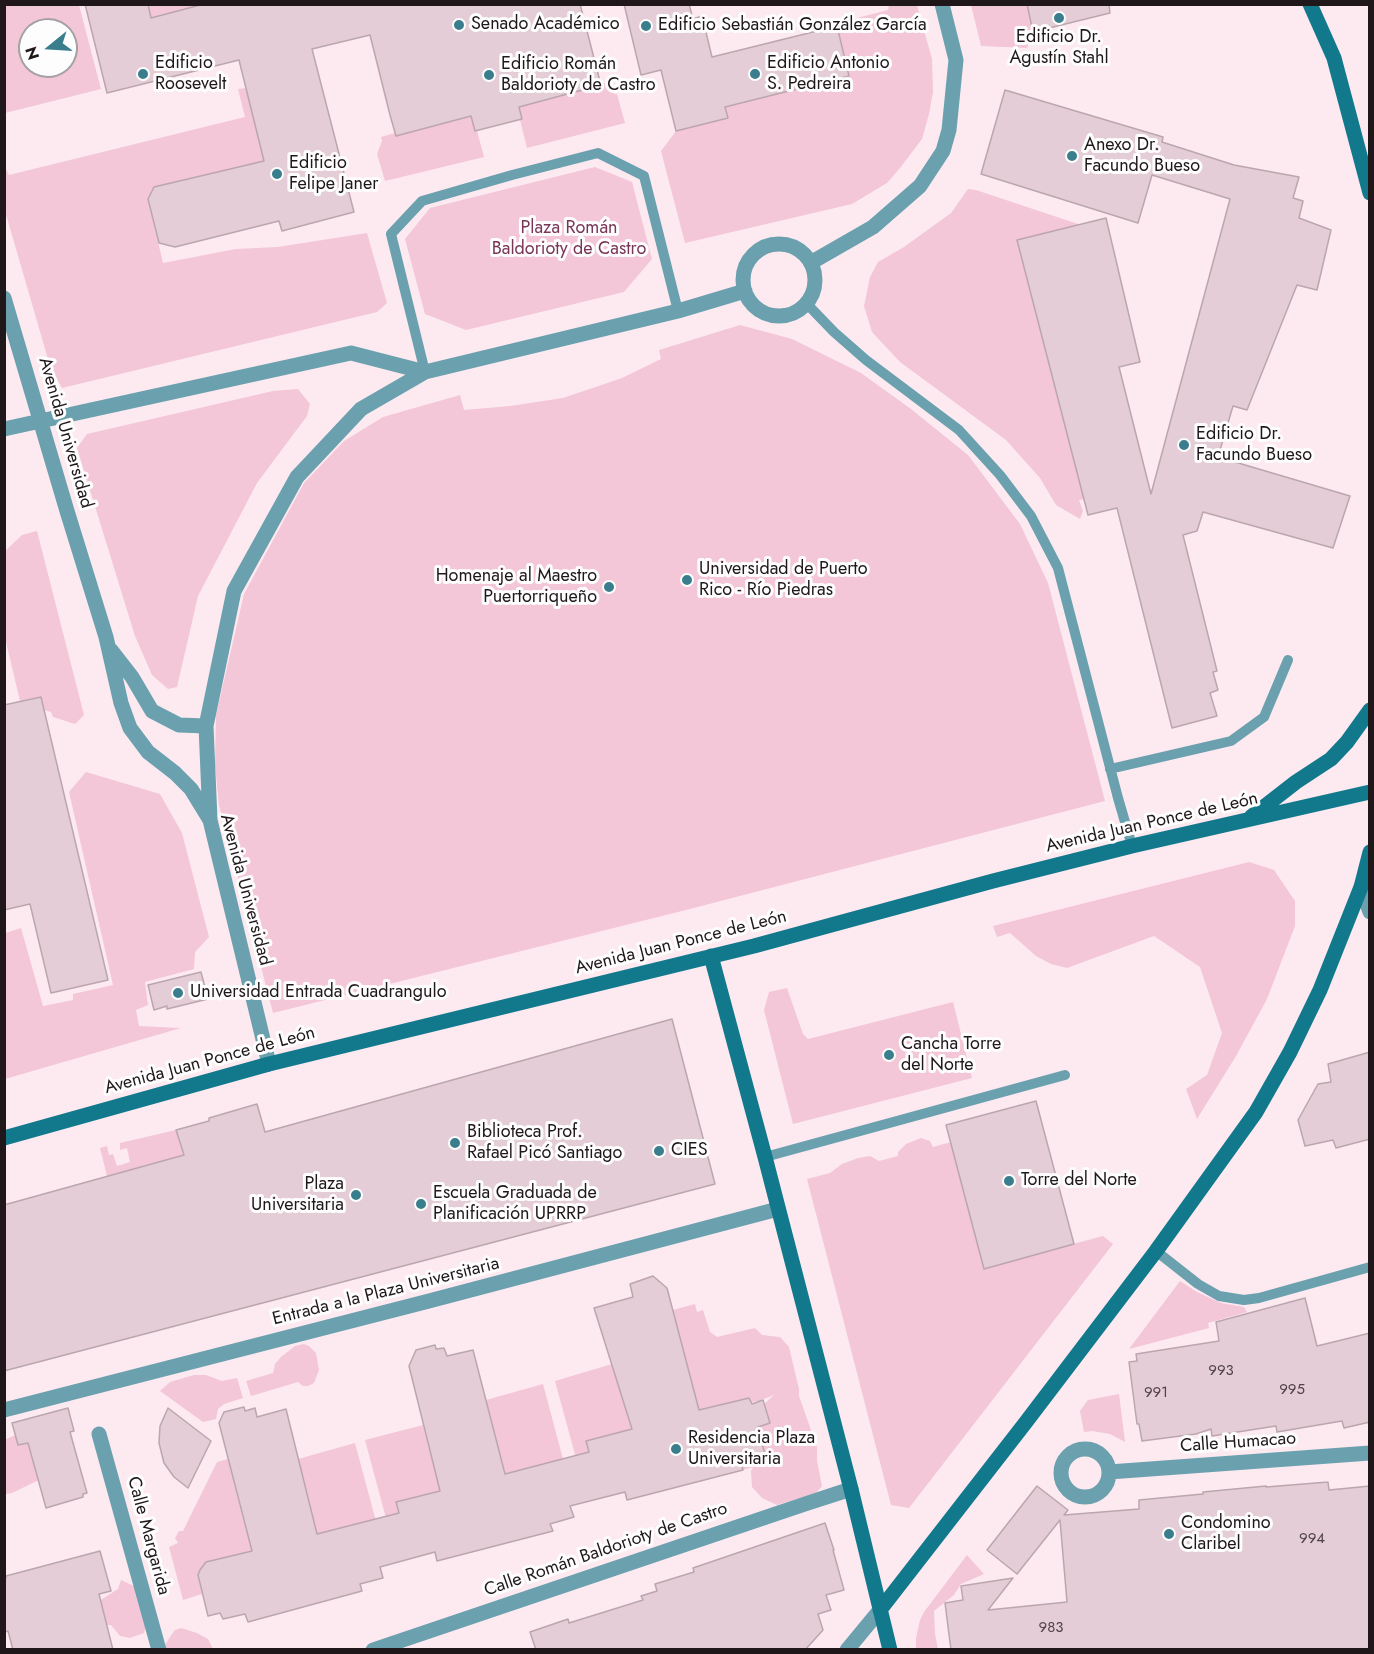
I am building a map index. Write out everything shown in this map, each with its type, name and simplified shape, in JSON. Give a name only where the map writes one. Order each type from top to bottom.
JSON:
[{"type":"street","points":[[812,262],[873,228],[920,186],[943,151],[949,130],[956,60],[942,4]]},
{"type":"street","points":[[1310,4],[1334,58],[1370,193]]},
{"type":"street","points":[[775,243],[789,244],[802,251],[812,262],[816,276],[814,290],[807,304],[797,312],[783,316],[769,315],[756,308],[747,297],[743,283],[744,269],[751,256],[762,247],[775,243]]},
{"type":"street","points":[[210,820],[206,726],[234,591],[297,477],[361,409],[425,372],[678,311],[745,291]]},
{"type":"street","name":"Avenida Universidad","points":[[4,298],[110,648],[121,704],[130,728],[148,752],[175,773],[190,789],[210,820],[269,1064]]},
{"type":"street","points":[[4,429],[351,353],[425,372]]},
{"type":"street","name":"Avenida Universidad","points":[[110,648],[132,676],[152,711],[179,725],[206,726]]},
{"type":"street","points":[[1248,820],[1296,782],[1331,759],[1347,742],[1370,710]]},
{"type":"street","name":"Avenida Juan Ponce de León","points":[[4,1138],[269,1064],[711,956],[1132,846],[1370,792]]},
{"type":"street","points":[[847,1650],[1026,1422],[1156,1251],[1262,1102],[1290,1053],[1320,990],[1361,886],[1370,852]]},
{"type":"street","points":[[1361,886],[1370,912]]},
{"type":"street","points":[[711,956],[851,1489],[890,1650]]},
{"type":"street","name":"Entrada a la Plaza Universitaria","points":[[4,1410],[778,1209]]},
{"type":"street","name":"Calle Margarida","points":[[99,1434],[159,1650]]},
{"type":"street","name":"Calle Humacao","points":[[1109,1472],[1370,1454]]},
{"type":"street","name":"Calle Román Baldorioty de Castro","points":[[373,1650],[851,1489]]},
{"type":"lane","points":[[425,372],[391,234],[422,201],[598,153],[644,176],[678,311]]},
{"type":"lane","points":[[807,304],[866,360],[959,430],[1000,475],[1031,516],[1058,568],[1132,846]]},
{"type":"lane","points":[[1110,769],[1232,741],[1264,717],[1288,660]]},
{"type":"lane","points":[[765,1157],[1065,1075]]},
{"type":"lane","points":[[1156,1251],[1198,1284],[1219,1296],[1245,1300],[1370,1267]]},
{"type":"green space","points":[[5,4],[79,5],[101,89],[5,113]]},
{"type":"green space","points":[[148,4],[204,5],[151,18]]},
{"type":"green space","points":[[889,5],[917,5],[932,59],[933,92],[922,139],[900,168],[887,183],[852,204],[685,243],[661,151],[676,131],[728,118],[725,107],[849,76],[838,23],[888,10]]},
{"type":"green space","points":[[971,5],[1027,5],[1033,32],[1027,48],[981,46]]},
{"type":"green space","points":[[610,81],[614,94],[617,94],[625,123],[527,148],[519,107]]},
{"type":"green space","points":[[246,88],[265,161],[154,187],[148,199],[163,263],[236,249],[278,247],[367,233],[387,303],[377,312],[62,388],[50,366],[5,211],[4,166],[9,175],[245,117],[238,89]]},
{"type":"green space","points":[[471,116],[484,157],[385,181],[377,154],[382,141],[381,137],[395,133],[397,136]]},
{"type":"green space","name":"Plaza Román Baldorioty de Castro","points":[[595,167],[632,182],[652,259],[624,292],[466,330],[425,314],[405,239],[430,208]]},
{"type":"green space","points":[[968,189],[1081,225],[1085,499],[1079,500],[1083,511],[1080,519],[1056,505],[1040,478],[1006,440],[900,362],[872,332],[864,306],[870,277],[878,262],[904,247],[951,213]]},
{"type":"green space","points":[[740,325],[792,339],[861,373],[911,409],[968,455],[1020,524],[1048,583],[1105,801],[686,910],[273,1013],[219,805],[215,765],[216,715],[244,594],[304,483],[344,441],[383,417],[460,395],[464,410],[563,398],[622,378],[661,359],[659,350]]},
{"type":"green space","points":[[298,389],[310,404],[307,416],[257,483],[198,596],[177,687],[168,689],[152,675],[135,636],[77,448],[87,434],[273,391]]},
{"type":"green space","points":[[37,531],[84,715],[75,724],[53,717],[51,712],[44,710],[41,697],[20,701],[5,642],[4,552],[22,535]]},
{"type":"green space","points":[[86,772],[160,794],[182,833],[209,937],[195,952],[194,969],[145,982],[148,1005],[136,1010],[139,1026],[181,1028],[5,1079],[5,933],[21,928],[43,1006],[73,1000],[73,994],[113,985],[69,792]]},
{"type":"green space","points":[[1249,862],[1274,870],[1295,901],[1295,926],[1267,999],[1236,1056],[1197,1119],[1186,1089],[1207,1075],[1222,1033],[1200,967],[1154,936],[1067,968],[1051,964],[1036,956],[1010,933],[997,937],[993,926]]},
{"type":"green space","name":"Cancha Torre del Norte","points":[[787,988],[803,1034],[808,1039],[953,1002],[972,1078],[793,1124],[764,1010],[769,992]]},
{"type":"green space","points":[[176,1130],[183,1155],[107,1176],[100,1148],[107,1146],[109,1155],[113,1154],[117,1166],[130,1162],[127,1148],[120,1150],[120,1143]]},
{"type":"green space","points":[[921,1138],[930,1141],[933,1147],[951,1142],[984,1268],[1103,1236],[1113,1244],[909,1508],[891,1505],[807,1179],[830,1173],[842,1164],[858,1158],[870,1156],[879,1161],[898,1156],[898,1152],[906,1144]]},
{"type":"green space","points":[[1180,1281],[1221,1303],[1244,1307],[1247,1312],[1208,1323],[1209,1328],[1129,1349]]},
{"type":"green space","points":[[695,1304],[697,1312],[703,1310],[710,1332],[717,1337],[755,1328],[762,1335],[780,1337],[789,1347],[799,1396],[817,1447],[822,1486],[816,1493],[777,1505],[762,1498],[752,1487],[753,1467],[743,1470],[741,1461],[765,1455],[757,1427],[770,1423],[764,1404],[774,1395],[759,1401],[751,1402],[749,1398],[693,1412],[689,1373],[673,1310]]},
{"type":"green space","points":[[304,1344],[316,1353],[319,1370],[314,1383],[303,1386],[298,1382],[251,1396],[246,1381],[273,1373],[275,1364],[281,1357],[295,1346]]},
{"type":"green space","points":[[612,1364],[622,1397],[640,1427],[586,1442],[590,1459],[577,1462],[555,1381]]},
{"type":"green space","points":[[194,1375],[206,1375],[222,1381],[237,1378],[243,1398],[224,1404],[218,1409],[216,1419],[203,1422],[160,1391],[170,1382]]},
{"type":"green space","points":[[543,1384],[563,1459],[501,1476],[497,1442],[486,1400]]},
{"type":"green space","points":[[1119,1394],[1125,1442],[1110,1434],[1084,1432],[1080,1411],[1088,1400]]},
{"type":"green space","points":[[423,1425],[431,1457],[450,1488],[396,1502],[401,1518],[387,1522],[365,1440]]},
{"type":"green space","points":[[27,1430],[45,1477],[12,1493],[5,1494],[4,1440]]},
{"type":"green space","points":[[355,1443],[377,1525],[367,1521],[313,1535],[309,1500],[298,1459]]},
{"type":"green space","points":[[228,1459],[243,1519],[262,1548],[208,1562],[198,1576],[202,1594],[183,1600],[169,1547],[178,1543],[175,1538],[179,1531],[183,1531],[217,1462]]},
{"type":"green space","points":[[967,1555],[984,1574],[961,1584],[954,1595],[934,1611],[938,1649],[916,1649],[916,1638],[924,1612]]},
{"type":"green space","points":[[121,1580],[136,1587],[147,1623],[144,1633],[130,1638],[120,1636],[111,1625],[105,1625],[99,1601],[118,1589]]},
{"type":"green space","points":[[181,1628],[208,1639],[213,1649],[166,1649],[165,1645],[175,1630]]},
{"type":"building","points":[[85,4],[148,4],[151,18],[204,4],[580,4],[601,85],[519,107],[522,119],[475,131],[471,116],[396,136],[370,35],[312,49],[354,212],[282,231],[279,221],[175,247],[159,243],[148,199],[154,187],[264,161],[239,60],[107,93]]},
{"type":"building","name":"Edificio Antonio S. Pedreira","points":[[624,4],[689,4],[693,19],[702,16],[712,57],[837,26],[849,76],[725,107],[728,118],[676,131],[661,70],[641,75]]},
{"type":"building","name":"Edificio Dr. Agustín Stahl","points":[[1027,4],[1109,4],[1110,13],[1033,32]]},
{"type":"building","name":"Edificio Dr. Facundo Bueso","points":[[1005,90],[1163,137],[1162,142],[1234,165],[1299,177],[1293,198],[1303,201],[1299,218],[1331,230],[1317,290],[1297,285],[1247,410],[1233,406],[1218,457],[1350,496],[1333,548],[1203,512],[1197,531],[1183,535],[1217,671],[1213,672],[1218,690],[1210,693],[1217,716],[1172,728],[1117,508],[1088,515],[1017,240],[1106,218],[1140,362],[1119,367],[1151,494],[1230,199],[1152,175],[1138,223],[981,174]]},
{"type":"building","points":[[41,697],[108,980],[51,993],[30,904],[4,910],[4,705]]},
{"type":"building","name":"Universidad Entrada Cuadrangulo","points":[[201,972],[208,999],[154,1010],[148,985]]},
{"type":"building","name":"Plaza Universitaria","points":[[672,1019],[715,1184],[4,1371],[4,1205],[184,1155],[176,1130],[257,1104],[265,1132]]},
{"type":"building","points":[[1370,1052],[1370,1139],[1336,1148],[1333,1140],[1305,1146],[1298,1120],[1318,1084],[1331,1082],[1328,1064]]},
{"type":"building","name":"Torre del Norte","points":[[1036,1101],[1074,1244],[984,1269],[946,1125]]},
{"type":"building","name":"Residencia Plaza Universitaria","points":[[653,1276],[667,1288],[699,1410],[749,1398],[752,1404],[763,1400],[770,1423],[758,1427],[765,1455],[741,1461],[743,1470],[627,1500],[625,1492],[570,1506],[574,1517],[550,1524],[553,1531],[437,1561],[435,1552],[380,1567],[383,1578],[360,1584],[362,1591],[248,1622],[245,1614],[223,1619],[220,1613],[208,1616],[198,1575],[200,1570],[206,1562],[252,1551],[219,1423],[224,1412],[244,1407],[245,1411],[255,1408],[257,1417],[286,1409],[317,1534],[399,1513],[396,1502],[440,1491],[409,1366],[416,1350],[435,1345],[436,1349],[444,1348],[447,1356],[473,1350],[505,1474],[589,1452],[586,1441],[632,1429],[594,1308],[633,1297],[630,1284]]},
{"type":"building","points":[[1305,1298],[1317,1346],[1370,1333],[1370,1422],[1344,1428],[1342,1421],[1277,1432],[1276,1426],[1212,1436],[1211,1429],[1196,1434],[1142,1441],[1139,1424],[1137,1424],[1129,1362],[1137,1361],[1136,1354],[1219,1341],[1216,1322]]},
{"type":"building","points":[[68,1408],[74,1431],[70,1432],[87,1493],[83,1494],[83,1497],[46,1508],[28,1443],[18,1445],[12,1423]]},
{"type":"building","points":[[168,1408],[211,1441],[188,1488],[174,1477],[164,1463],[159,1443],[160,1426]]},
{"type":"building","points":[[1328,1482],[1329,1490],[1370,1486],[1370,1650],[951,1650],[945,1603],[963,1600],[961,1586],[1013,1578],[988,1610],[1067,1602],[1060,1520],[1017,1574],[987,1550],[1037,1486],[1068,1510],[1064,1515],[1139,1509],[1139,1500],[1203,1494],[1203,1492]]},
{"type":"building","points":[[825,1523],[844,1590],[826,1595],[831,1610],[818,1614],[823,1630],[805,1650],[536,1650],[530,1632],[568,1619],[569,1623],[643,1600],[641,1596],[657,1591],[655,1584],[694,1572],[693,1568]]},
{"type":"building","points":[[100,1551],[111,1591],[99,1594],[113,1650],[13,1650],[8,1631],[4,1632],[6,1576]]},
{"type":"place","name":"Edificio Dr. Agustín Stahl","points":[[1059,18]]},
{"type":"place","name":"Senado Académico","points":[[459,25]]},
{"type":"place","name":"Edificio Sebastián González García","points":[[646,26]]},
{"type":"place","name":"Edificio Roosevelt","points":[[143,74]]},
{"type":"place","name":"Edificio Antonio S. Pedreira","points":[[755,74]]},
{"type":"place","name":"Edificio Román Baldorioty de Castro","points":[[489,75]]},
{"type":"place","name":"Anexo Dr. Facundo Bueso","points":[[1072,156]]},
{"type":"place","name":"Edificio Felipe Janer","points":[[277,174]]},
{"type":"place","name":"Edificio Dr. Facundo Bueso","points":[[1184,445]]},
{"type":"place","name":"Universidad de Puerto Rico - Río Piedras","points":[[687,580]]},
{"type":"place","name":"Homenaje al Maestro Puertorriqueño","points":[[609,587]]},
{"type":"place","name":"Universidad Entrada Cuadrangulo","points":[[178,993]]},
{"type":"place","name":"Cancha Torre del Norte","points":[[889,1055]]},
{"type":"place","name":"Biblioteca Prof. Rafael Picó Santiago","points":[[455,1143]]},
{"type":"place","name":"CIES","points":[[659,1151]]},
{"type":"place","name":"Torre del Norte","points":[[1009,1181]]},
{"type":"place","name":"Plaza Universitaria","points":[[356,1195]]},
{"type":"place","name":"Escuela Graduada de Planificación UPRRP","points":[[421,1204]]},
{"type":"place","name":"Residencia Plaza Universitaria","points":[[676,1449]]},
{"type":"place","name":"Condomino Claribel","points":[[1169,1534]]}]
